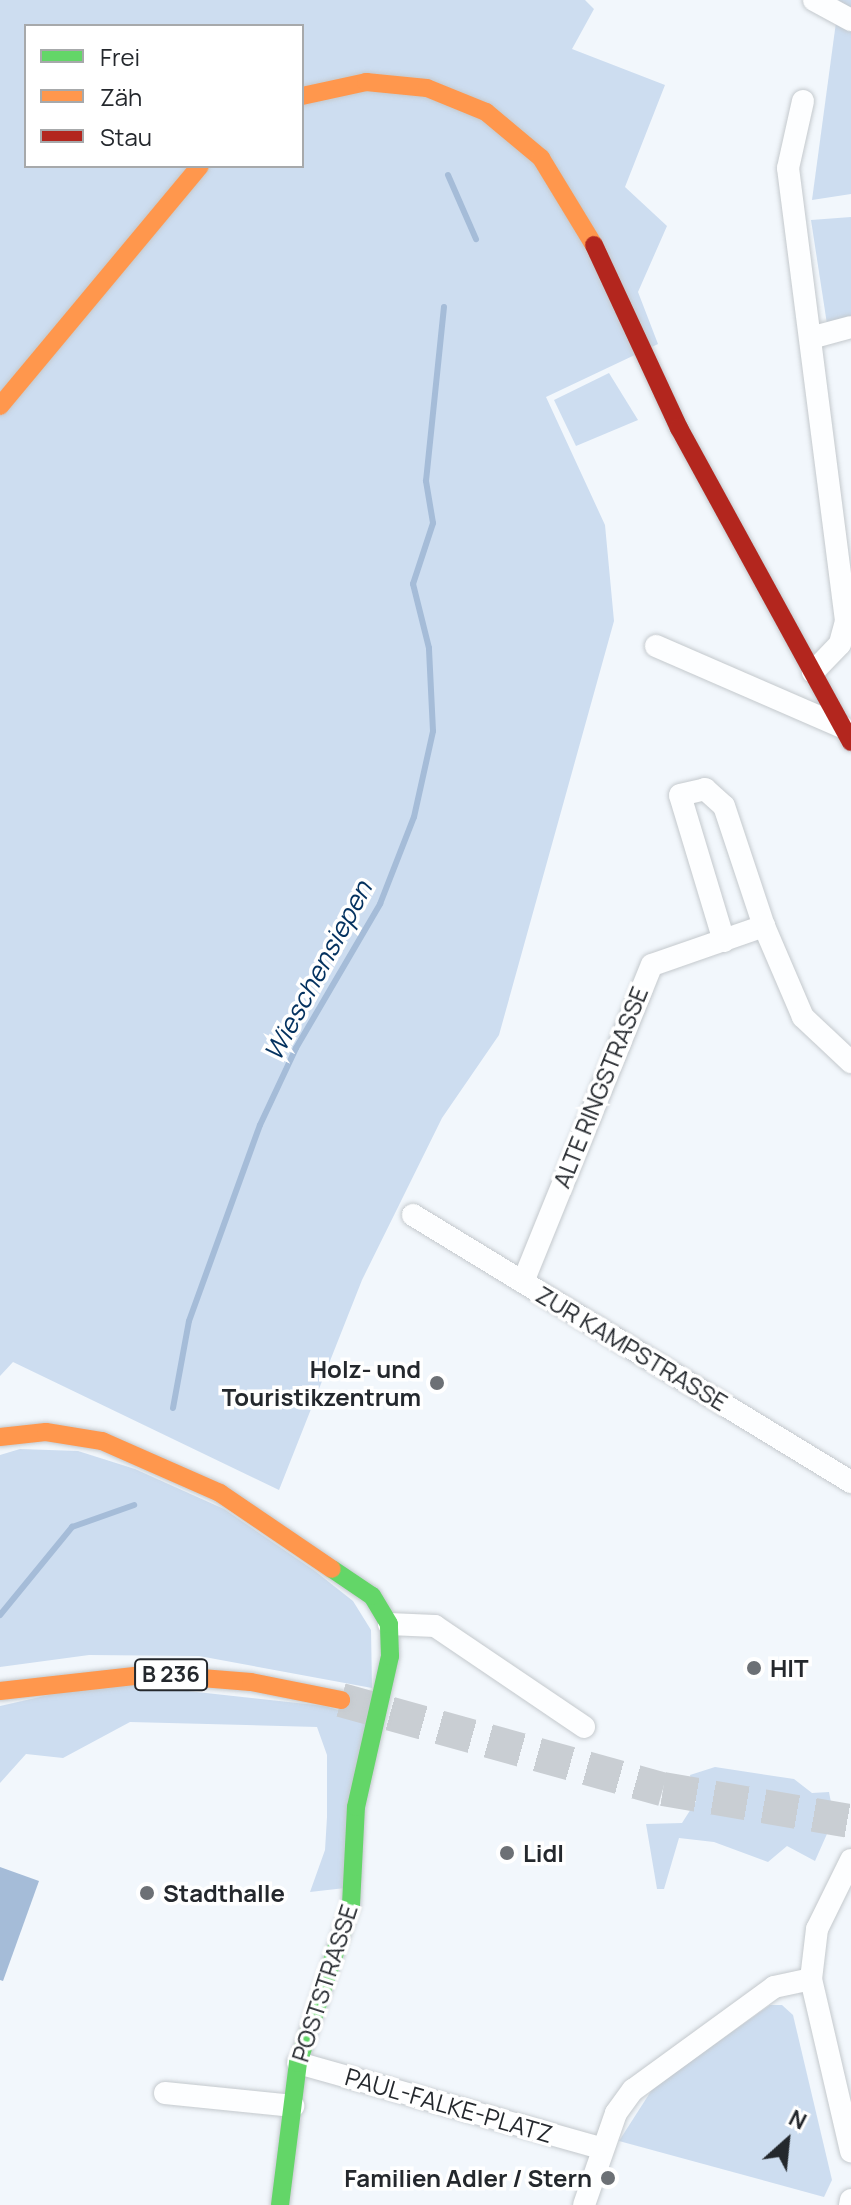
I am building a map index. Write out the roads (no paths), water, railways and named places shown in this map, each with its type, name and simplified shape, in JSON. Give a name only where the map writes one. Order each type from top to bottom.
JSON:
[{"type":"main road","points":[[304,96],[366,82],[427,88],[486,112],[529,146],[583,221],[658,386],[847,735]]},
{"type":"main road","points":[[0,406],[198,168]]},
{"type":"main road","points":[[0,1437],[46,1432],[84,1436],[207,1487],[372,1596],[389,1624]]},
{"type":"main road","name":"POSTSTRASSE","points":[[280,2205],[298,2063],[351,1905],[356,1807],[390,1656],[389,1624]]},
{"type":"main road","name":"B 236","points":[[0,1691],[152,1674],[251,1682],[341,1700]]},
{"type":"street","points":[[814,0],[851,20]]},
{"type":"street","points":[[803,101],[788,168],[845,552],[846,632],[813,672]]},
{"type":"street","points":[[814,337],[851,327]]},
{"type":"street","points":[[656,646],[847,735]]},
{"type":"street","points":[[724,941],[680,795],[705,789],[724,806],[764,926],[803,1017],[851,1062]]},
{"type":"street","name":"ALTE RINGSTRASSE","points":[[523,1282],[648,970],[764,926]]},
{"type":"street","name":"ZUR KAMPSTRASSE","points":[[413,1215],[851,1482]]},
{"type":"street","points":[[389,1624],[428,1624],[584,1727]]},
{"type":"street","points":[[851,1860],[817,1929],[811,1979],[851,2151]]},
{"type":"street","points":[[584,2205],[601,2148],[624,2101],[665,2061],[774,1987],[811,1979]]},
{"type":"street","name":"PAUL-FALKE-PLATZ","points":[[298,2063],[601,2148]]},
{"type":"street","points":[[165,2093],[293,2106]]},
{"type":"waterway","name":"Wieschensiepen","points":[[448,175],[476,239]]},
{"type":"waterway","name":"Wieschensiepen","points":[[173,1408],[189,1321],[260,1125],[296,1048],[380,904],[414,817],[433,731],[429,648],[413,584],[433,523],[426,481],[444,307]]},
{"type":"waterway","name":"Wieschensiepen","points":[[0,1615],[72,1527],[134,1505]]},
{"type":"tunnel","points":[[341,1700],[663,1789],[851,1821]]},
{"type":"place","name":"Holz- und Touristikzentrum","points":[[437,1383]]},
{"type":"place","name":"HIT","points":[[754,1668]]},
{"type":"place","name":"Lidl","points":[[507,1853]]},
{"type":"place","name":"Stadthalle","points":[[147,1893]]},
{"type":"place","name":"Familien Adler / Stern","points":[[608,2178]]}]
